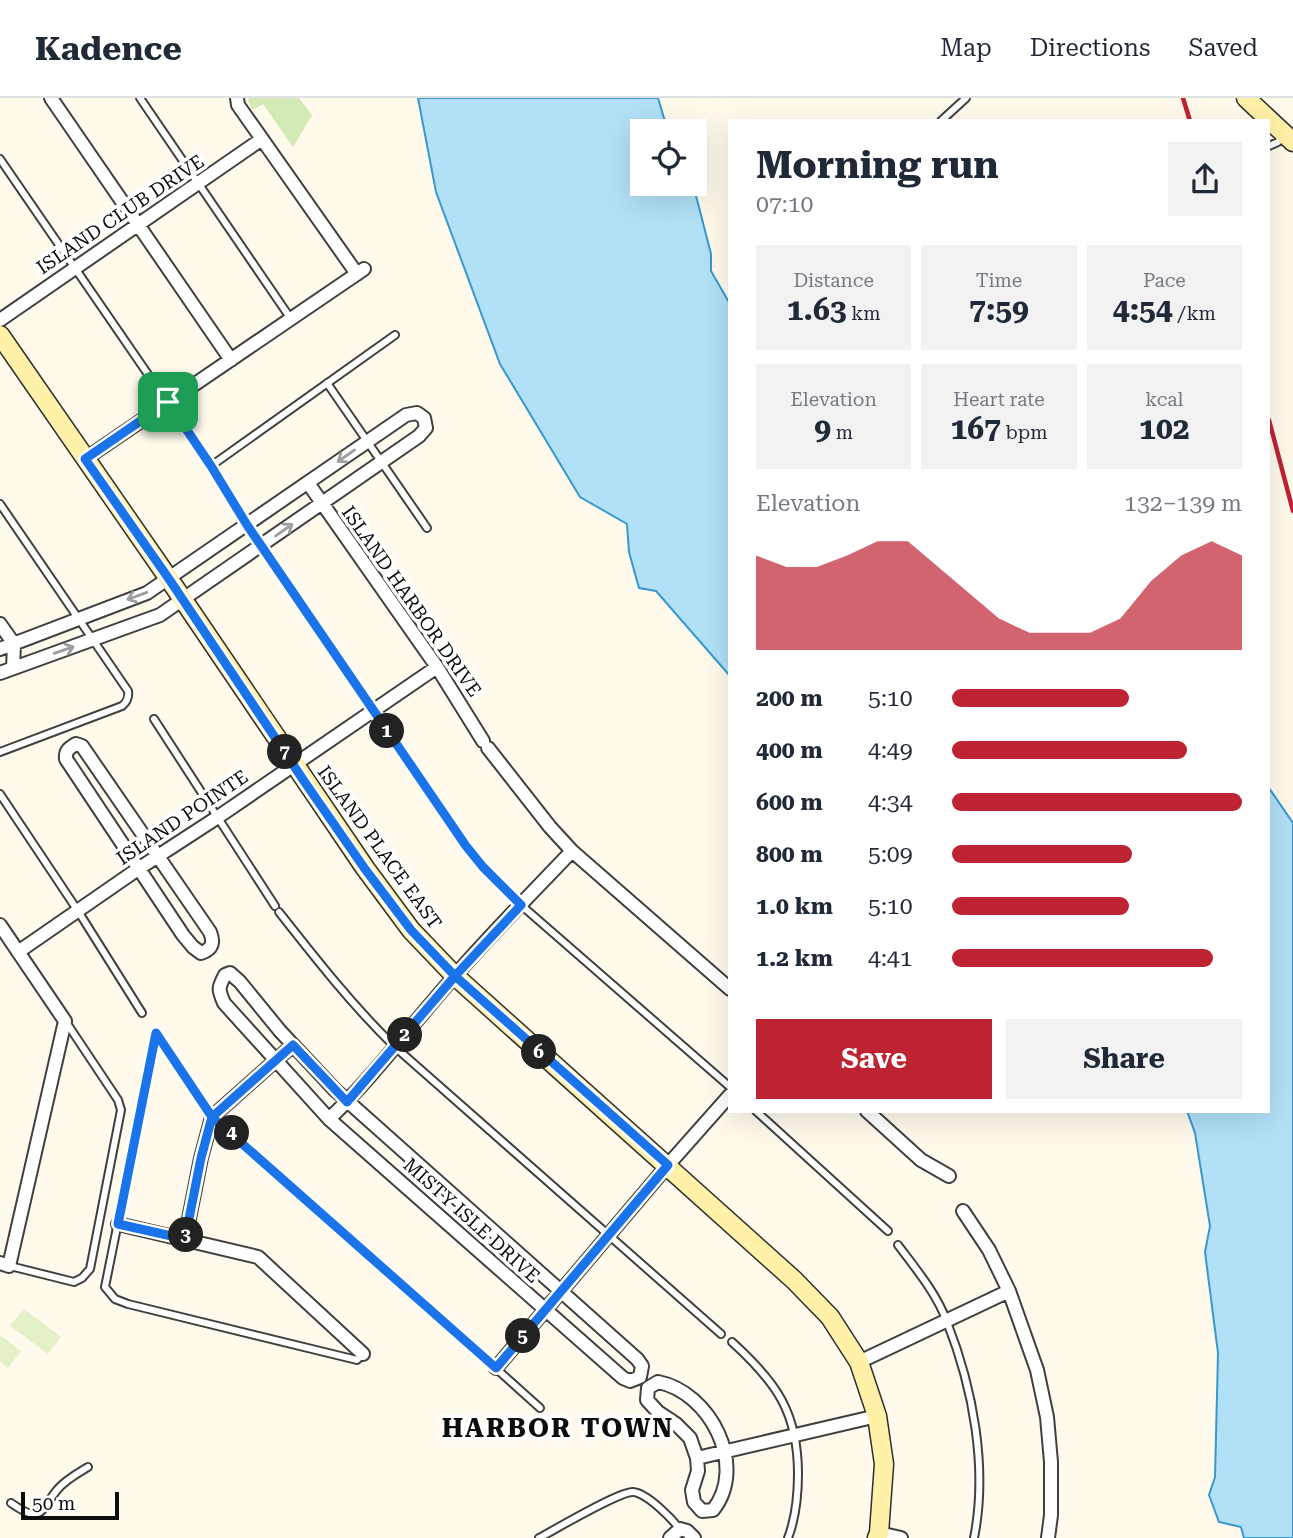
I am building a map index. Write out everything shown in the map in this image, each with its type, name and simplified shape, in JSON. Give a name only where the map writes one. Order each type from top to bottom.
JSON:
[{"type":"street","points":[[51,98],[231,360]]},
{"type":"street","points":[[85,459],[360,272],[262,139],[238,105],[237,98]]},
{"type":"street","points":[[1246,98],[1268,119]]},
{"type":"street","points":[[1270,121],[1288,138]]},
{"type":"street","name":"ISLAND CLUB DRIVE","points":[[0,320],[262,139]]},
{"type":"street","name":"ISLAND PLACE EAST","points":[[0,335],[294,765],[411,930],[455,976],[668,1165],[794,1280],[830,1317],[859,1362],[877,1416],[884,1464],[878,1536]]},
{"type":"street","points":[[0,649],[147,593],[406,415],[416,413],[424,418],[426,428],[419,436],[160,615],[0,673]]},
{"type":"street","name":"ISLAND HARBOR DRIVE","points":[[308,483],[437,667],[486,744],[550,827],[572,851],[728,987]]},
{"type":"street","points":[[0,624],[14,644],[13,668]]},
{"type":"street","points":[[0,660],[13,668]]},
{"type":"street","name":"ISLAND POINTE","points":[[18,952],[437,667]]},
{"type":"street","points":[[76,744],[82,746],[158,856],[210,932],[213,940],[207,951],[201,953],[192,947],[138,869],[66,759],[65,754],[69,747],[76,744]]},
{"type":"street","points":[[330,1119],[455,976],[572,851]]},
{"type":"street","points":[[0,925],[65,1021],[5,1264]]},
{"type":"street","name":"MISTY ISLE DRIVE","points":[[230,973],[240,982],[293,1045],[347,1102],[637,1359],[642,1366],[640,1377],[630,1381],[623,1378],[330,1119],[224,1003],[219,985],[225,975],[230,973]]},
{"type":"street","points":[[185,1239],[212,1117],[293,1045]]},
{"type":"street","points":[[496,1368],[728,1097]]},
{"type":"street","points":[[869,1113],[921,1160],[949,1176]]},
{"type":"street","points":[[963,1211],[989,1250],[1009,1291],[1037,1370],[1047,1418],[1051,1462],[1048,1538]]},
{"type":"street","points":[[118,1224],[258,1257],[363,1354]]},
{"type":"street","points":[[859,1362],[1009,1291]]},
{"type":"street","points":[[658,1382],[670,1384],[692,1399],[706,1413],[718,1433],[725,1452],[727,1472],[726,1487],[713,1510],[702,1511],[694,1502],[692,1490],[698,1471],[697,1458],[690,1438],[647,1400],[648,1388],[658,1382]]},
{"type":"street","points":[[697,1458],[877,1416]]},
{"type":"street","points":[[675,1534],[687,1531],[694,1538]]},
{"type":"street","points":[[878,1536],[901,1538]]},
{"type":"lane","points":[[140,98],[291,318]]},
{"type":"lane","points":[[943,119],[966,98]]},
{"type":"lane","points":[[1270,146],[1288,138]]},
{"type":"lane","points":[[0,159],[168,402],[247,525],[474,856],[521,905],[728,1085]]},
{"type":"lane","points":[[211,466],[395,335]]},
{"type":"lane","points":[[327,383],[427,528]]},
{"type":"lane","points":[[0,504],[94,639],[128,691],[129,697],[122,706],[0,752]]},
{"type":"lane","points":[[154,719],[275,906]]},
{"type":"lane","points":[[0,794],[142,1013]]},
{"type":"lane","points":[[279,912],[345,994],[395,1047],[721,1334]]},
{"type":"lane","points":[[5,1264],[75,1282],[90,1269],[121,1110],[118,1100],[65,1021]]},
{"type":"lane","points":[[363,1354],[357,1360],[128,1304],[115,1299],[105,1287],[156,1033],[212,1117],[540,1409]]},
{"type":"lane","points":[[758,1113],[888,1231]]},
{"type":"lane","points":[[898,1245],[924,1280],[947,1320],[969,1392],[976,1433],[979,1479],[974,1538]]},
{"type":"lane","points":[[732,1342],[751,1359],[779,1394],[789,1413],[796,1436],[798,1499],[788,1538]]},
{"type":"lane","points":[[11,1503],[29,1513],[37,1514],[44,1510],[58,1488],[89,1466]]},
{"type":"lane","points":[[539,1538],[618,1496],[633,1492],[645,1497],[673,1520],[675,1534]]},
{"type":"green space","points":[[249,98],[299,98],[312,115],[293,147],[263,104],[252,110]]},
{"type":"green space","points":[[24,1309],[61,1337],[48,1354],[10,1326]]},
{"type":"green space","points":[[0,1335],[21,1351],[8,1368],[0,1362]]},
{"type":"water","points":[[418,98],[658,98],[665,119],[630,119],[630,196],[696,196],[711,254],[711,271],[728,301],[728,674],[656,591],[639,588],[629,552],[627,524],[580,497],[500,364],[436,192]]},
{"type":"water","points":[[1270,789],[1293,823],[1293,1538],[1244,1538],[1241,1527],[1219,1522],[1209,1495],[1215,1477],[1218,1353],[1205,1252],[1210,1226],[1195,1133],[1188,1113],[1270,1113]]},
{"type":"railway","points":[[1183,98],[1189,119]]},
{"type":"railway","points":[[1270,424],[1293,511]]},
{"type":"district","name":"HARBOR TOWN","points":[[558,1428]]},
{"type":"route","points":[[168,402],[85,459],[306,784],[411,930],[455,976],[668,1165],[496,1368],[212,1117],[156,1033],[118,1224],[185,1239],[212,1117],[293,1045],[347,1102],[455,976],[521,905],[466,846],[247,525],[168,402]]}]
